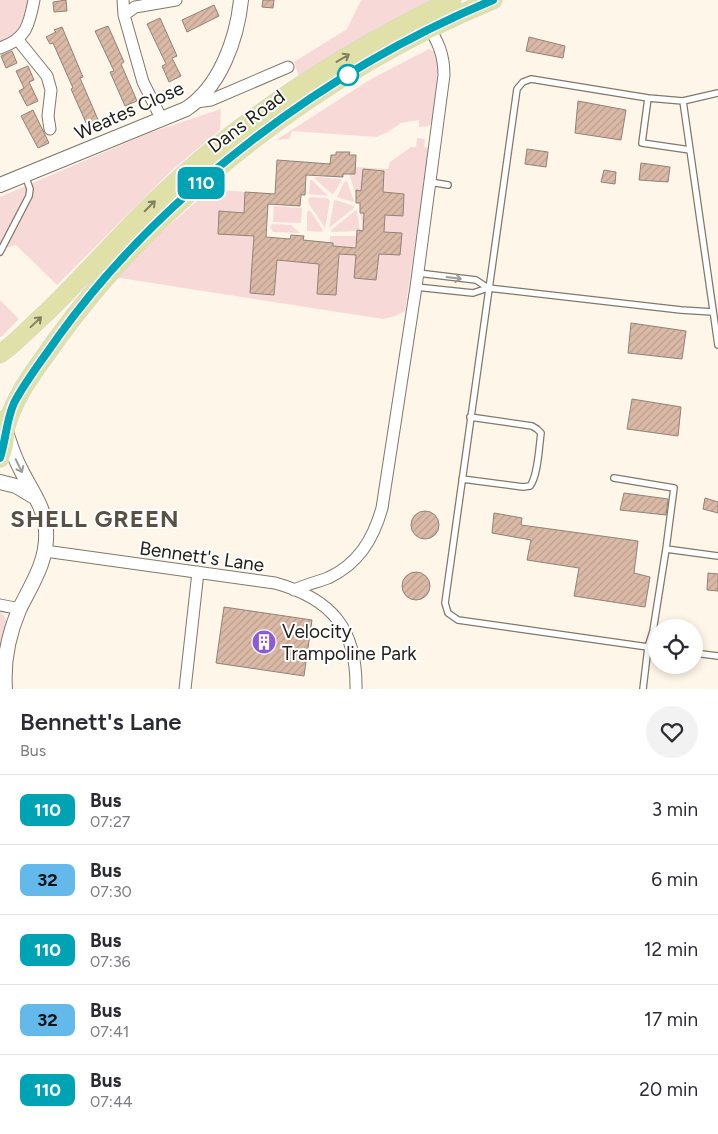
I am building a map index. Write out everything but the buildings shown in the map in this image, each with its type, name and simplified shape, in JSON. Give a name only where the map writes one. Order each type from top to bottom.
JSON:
[{"type":"main road","name":"Dans Road","points":[[0,458],[4,444],[4,426],[15,401],[32,374],[72,318],[107,276],[140,241],[189,193],[235,154],[297,108],[352,73],[425,22],[452,0]]},
{"type":"main road","name":"Dans Road","points":[[0,354],[63,296],[156,200],[224,140],[320,72],[376,38],[493,0]]},
{"type":"street","points":[[0,48],[18,40],[25,32],[34,0]]},
{"type":"street","points":[[123,0],[124,15],[143,82],[161,118]]},
{"type":"street","points":[[124,15],[135,7],[176,0]]},
{"type":"street","name":"Weates Close","points":[[0,185],[186,109],[196,102],[215,79],[230,49],[239,23],[241,0]]},
{"type":"street","points":[[294,590],[326,578],[352,563],[367,545],[378,522],[384,496],[418,273],[444,68],[440,47],[425,22]]},
{"type":"street","points":[[18,40],[47,76],[51,90],[48,116],[50,129]]},
{"type":"street","points":[[196,102],[211,100],[288,67]]},
{"type":"street","points":[[4,426],[19,468],[36,499],[45,524],[45,551],[38,574],[20,609],[6,649],[5,689]]},
{"type":"street","points":[[0,482],[16,486],[36,499]]},
{"type":"street","name":"Bennett's Lane","points":[[45,551],[275,584],[294,590],[322,605],[338,620],[344,629],[354,656],[356,689]]},
{"type":"street","points":[[185,689],[198,572]]},
{"type":"street","points":[[0,605],[20,609]]},
{"type":"lane","points":[[643,689],[648,647],[458,620],[448,612],[445,603],[517,89],[523,82],[531,79],[683,102],[718,93]]},
{"type":"lane","points":[[648,98],[642,143],[690,150]]},
{"type":"lane","points":[[683,102],[718,345]]},
{"type":"lane","points":[[0,252],[29,196],[30,189],[24,175]]},
{"type":"lane","points":[[430,182],[448,184]]},
{"type":"lane","points":[[418,273],[476,280],[488,288]]},
{"type":"lane","points":[[416,287],[473,293],[488,288],[713,312]]},
{"type":"lane","points":[[462,479],[523,487],[530,486],[533,482],[537,462],[540,433],[538,429],[532,426],[470,417]]},
{"type":"lane","points":[[614,478],[674,488],[655,619]]},
{"type":"lane","points":[[666,548],[718,556]]},
{"type":"lane","points":[[703,654],[718,656]]},
{"type":"shaded area","points":[[0,0],[28,0],[17,30],[0,41]]},
{"type":"shaded area","points":[[361,0],[449,0],[299,77],[294,62],[347,29]]},
{"type":"shaded area","points":[[429,49],[437,53],[439,57],[433,119],[429,126],[419,127],[419,120],[401,123],[388,132],[376,137],[292,131],[289,139],[276,140],[371,79]]},
{"type":"shaded area","points":[[221,109],[220,130],[171,171],[57,285],[16,245],[0,250],[0,197],[149,133]]},
{"type":"shaded area","points":[[417,138],[425,139],[424,147],[429,148],[405,311],[396,316],[383,319],[107,276],[121,267],[211,189],[245,192],[244,213],[219,211],[263,236],[254,239],[250,293],[274,295],[277,260],[319,264],[317,294],[336,295],[339,254],[343,254],[344,247],[333,246],[333,243],[330,242],[330,236],[357,236],[357,231],[332,232],[331,230],[356,210],[360,230],[363,230],[360,213],[364,213],[364,219],[385,215],[403,215],[404,194],[383,192],[384,171],[363,169],[361,191],[356,191],[356,195],[349,174],[355,174],[355,167],[388,169],[390,162],[411,147],[416,147]]},
{"type":"shaded area","points":[[314,178],[342,180],[332,194]]},
{"type":"shaded area","points":[[310,180],[312,180],[328,196],[309,194]]},
{"type":"shaded area","points":[[347,181],[353,202],[337,197],[344,182]]},
{"type":"shaded area","points":[[310,197],[327,198],[330,201],[325,228],[309,204],[308,200]]},
{"type":"shaded area","points":[[334,201],[354,206],[354,208],[329,228]]},
{"type":"shaded area","points":[[274,206],[302,208],[301,223],[273,222]]},
{"type":"shaded area","points":[[310,210],[323,230],[322,232],[307,231],[307,212]]},
{"type":"shaded area","points":[[272,224],[291,225],[300,233],[273,232],[270,227]]},
{"type":"shaded area","points":[[0,300],[19,319],[1,337],[0,337]]},
{"type":"shaded area","points":[[0,612],[4,615],[7,625],[0,651]]},
{"type":"bus line","name":"110","points":[[0,458],[11,410],[32,374],[72,318],[107,276],[146,234],[189,193],[235,154],[297,108],[344,78],[430,29],[493,0]]},
{"type":"place","name":"Velocity Trampoline Park","points":[[264,642]]},
{"type":"district","name":"SHELL GREEN","points":[[95,519]]}]
